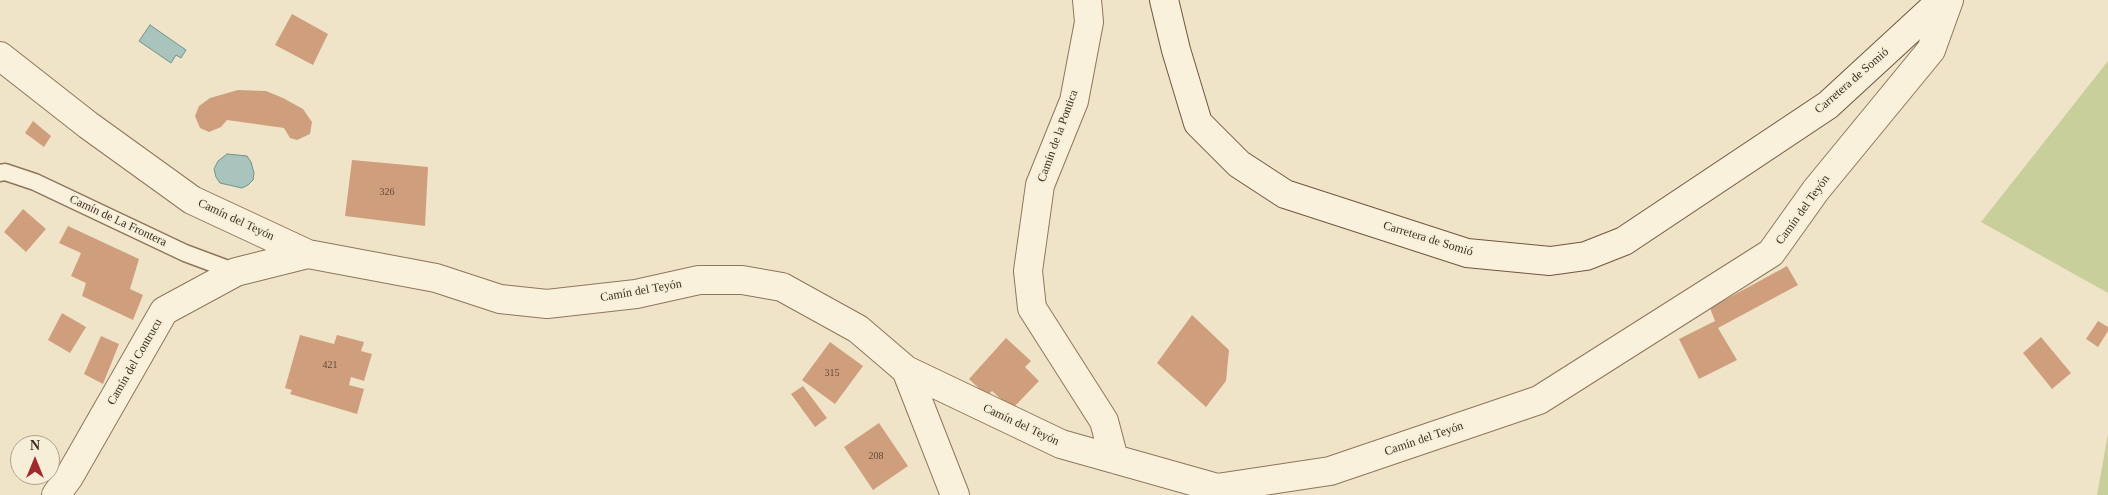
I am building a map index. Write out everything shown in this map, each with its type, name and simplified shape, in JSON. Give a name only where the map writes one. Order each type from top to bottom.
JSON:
[{"type":"street","name":"Camín de la Pontica","points":[[1087,0],[1089,22],[1074,101],[1040,185],[1028,271],[1032,308],[1104,421],[1114,459]]},
{"type":"street","name":"Carretera de Somió","points":[[1164,0],[1176,50],[1198,123],[1239,164],[1285,194],[1467,254],[1550,261],[1586,256],[1624,241],[1803,122],[1828,105],[1942,0]]},
{"type":"street","name":"Camín del Teyón","points":[[0,56],[88,125],[192,200],[308,254],[436,278],[500,299],[547,304],[636,294],[700,280],[742,280],[782,287],[858,329],[906,370],[1061,444],[1217,488],[1330,472],[1539,400],[1771,253],[1816,190],[1931,50],[1949,0]]},
{"type":"street","name":"Camín del Contrucu","points":[[56,495],[69,477],[164,311],[236,272],[308,254]]},
{"type":"street","points":[[906,370],[954,495]]},
{"type":"lane","name":"Camín de La Frontera","points":[[0,173],[35,182],[185,252],[236,272]]},
{"type":"green space","points":[[2108,61],[2108,293],[1981,222]]},
{"type":"green space","points":[[2108,434],[2108,495],[2097,495]]},
{"type":"water","points":[[150,25],[186,50],[181,58],[176,55],[171,63],[139,41]]},
{"type":"water","points":[[227,154],[247,156],[254,173],[253,180],[248,185],[242,188],[220,183],[214,169],[218,161]]},
{"type":"building","points":[[292,14],[328,34],[313,65],[275,45]]},
{"type":"building","points":[[238,90],[266,91],[303,109],[312,122],[310,134],[297,140],[290,138],[284,128],[227,120],[221,127],[209,132],[200,128],[195,116],[199,106],[210,98]]},
{"type":"building","points":[[33,121],[51,136],[44,147],[25,133]]},
{"type":"building","points":[[352,160],[428,167],[425,226],[345,216]]},
{"type":"building","points":[[23,209],[46,229],[26,252],[4,232]]},
{"type":"building","points":[[68,226],[139,259],[130,289],[143,295],[133,320],[82,296],[86,283],[71,276],[81,253],[59,243]]},
{"type":"building","points":[[1787,266],[1798,285],[1718,328],[1737,360],[1699,379],[1679,339],[1715,321],[1710,308]]},
{"type":"building","points":[[62,313],[86,327],[70,353],[48,340]]},
{"type":"building","points":[[1192,315],[1229,350],[1226,381],[1206,407],[1157,363]]},
{"type":"building","points":[[2098,321],[2108,327],[2108,331],[2098,347],[2086,339]]},
{"type":"building","points":[[300,335],[334,344],[337,335],[364,342],[361,351],[372,354],[364,381],[351,377],[349,385],[364,389],[357,414],[290,394],[292,390],[285,388]]},
{"type":"building","points":[[101,336],[119,344],[103,384],[84,374]]},
{"type":"building","points":[[2041,337],[2071,373],[2052,389],[2023,353]]},
{"type":"building","points":[[1006,338],[1031,361],[1025,367],[1039,381],[1012,409],[992,391],[987,396],[969,379]]},
{"type":"building","points":[[830,342],[863,366],[835,404],[802,380]]},
{"type":"building","points":[[803,386],[827,418],[815,427],[791,394]]},
{"type":"building","points":[[879,423],[908,466],[873,490],[844,447]]}]
